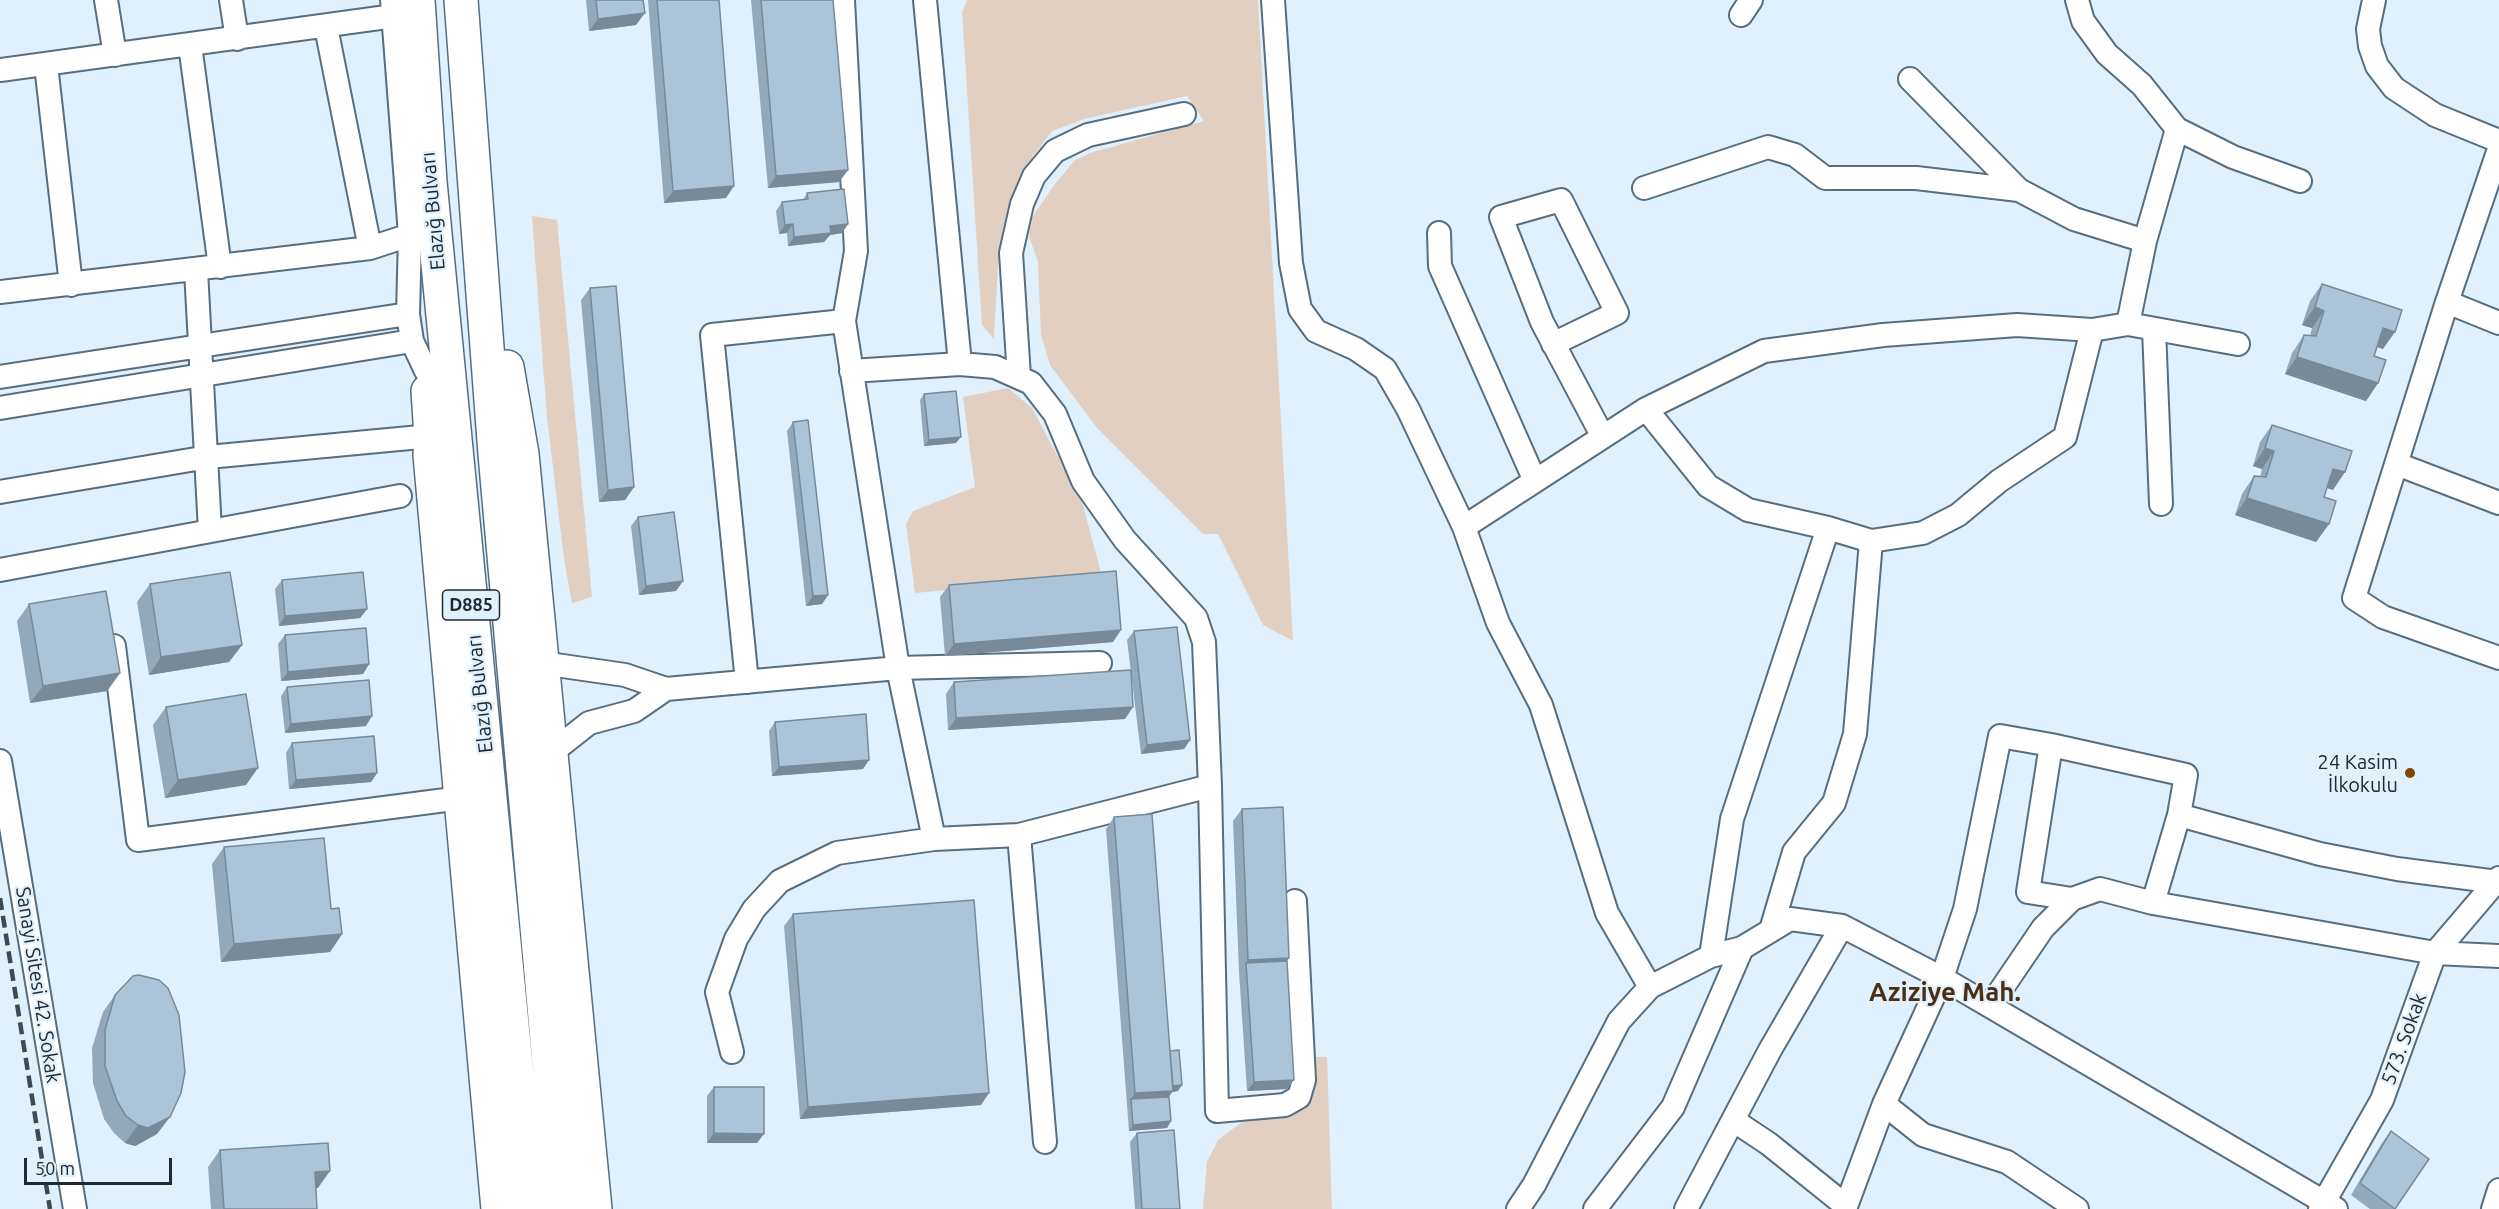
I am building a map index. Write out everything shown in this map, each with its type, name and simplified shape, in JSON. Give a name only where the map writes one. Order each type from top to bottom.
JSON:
[{"type":"highway","name":"Elazığ Bulvarı","points":[[461,0],[495,454],[562,1209]]},
{"type":"highway","name":"Elazığ Bulvarı","points":[[401,5],[430,183],[530,1209]]},
{"type":"highway","points":[[473,170],[522,454],[595,1209]]},
{"type":"highway","points":[[430,183],[426,371],[431,436],[430,455],[498,1209]]},
{"type":"street","points":[[106,0],[115,55]]},
{"type":"street","points":[[231,0],[237,39]]},
{"type":"street","points":[[843,0],[856,251],[844,321],[898,668],[934,839]]},
{"type":"street","points":[[925,0],[960,364]]},
{"type":"street","points":[[1273,0],[1291,263],[1300,309],[1316,331],[1356,349],[1385,369],[1408,409],[1464,527],[1498,623],[1541,705],[1607,913],[1650,987]]},
{"type":"street","points":[[2077,0],[2083,21],[2107,54],[2142,85],[2177,129],[2233,157],[2300,181]]},
{"type":"street","points":[[2374,0],[2368,29],[2370,46],[2377,66],[2394,88],[2435,115],[2499,141]]},
{"type":"street","points":[[0,70],[326,27],[401,5],[410,235],[408,314],[412,341],[426,371]]},
{"type":"street","points":[[326,27],[370,248]]},
{"type":"street","points":[[190,45],[220,267]]},
{"type":"street","points":[[46,65],[71,285]]},
{"type":"street","points":[[1910,79],[2019,190],[2074,219],[2145,241]]},
{"type":"street","points":[[1019,377],[1011,253],[1022,204],[1034,176],[1054,151],[1088,135],[1184,114]]},
{"type":"street","points":[[2128,324],[2145,241],[2177,129]]},
{"type":"street","points":[[1644,188],[1768,147],[1796,155],[1825,178],[1916,178],[2019,190]]},
{"type":"street","points":[[2499,149],[2447,302],[2354,598],[2383,617],[2499,658]]},
{"type":"street","points":[[1553,344],[1617,313],[1561,200],[1501,217],[1542,322],[1553,344],[1603,437]]},
{"type":"street","points":[[1439,233],[1440,266],[1535,481]]},
{"type":"street","points":[[0,291],[71,285],[370,248],[410,235]]},
{"type":"street","points":[[196,270],[208,457],[210,531]]},
{"type":"street","points":[[2447,302],[2499,322]]},
{"type":"street","points":[[0,377],[201,348],[408,314]]},
{"type":"street","points":[[747,682],[712,335],[844,321]]},
{"type":"street","points":[[1464,527],[1646,409],[1764,351],[1883,335],[2017,325],[2092,330],[2128,324],[2238,344]]},
{"type":"street","points":[[2154,329],[2161,504]]},
{"type":"street","points":[[1646,409],[1708,486],[1748,510],[1828,528],[1871,541],[1923,533],[1958,515],[1999,481],[2066,437],[2092,330]]},
{"type":"street","points":[[0,408],[203,377],[412,341]]},
{"type":"street","points":[[851,371],[960,364],[995,367],[1031,383],[1055,414],[1083,481],[1125,540],[1196,618],[1204,642],[1210,786],[1217,1111],[1285,1105],[1299,1096],[1304,1080],[1295,902]]},
{"type":"street","points":[[0,492],[208,457],[431,436]]},
{"type":"street","points":[[2397,464],[2499,503]]},
{"type":"street","points":[[0,570],[400,496]]},
{"type":"street","points":[[1712,956],[1732,819],[1828,528]]},
{"type":"street","points":[[1772,930],[1794,852],[1834,804],[1855,734],[1871,541]]},
{"type":"street","points":[[111,621],[138,840],[461,798]]},
{"type":"street","points":[[542,663],[625,675],[666,689],[898,668],[1100,663]]},
{"type":"street","points":[[551,753],[589,723],[634,711],[666,689]]},
{"type":"street","points":[[1733,1120],[1769,1144],[1845,1208],[1884,1104],[1942,978],[1965,909],[2000,736],[2186,775],[2180,815],[2153,903]]},
{"type":"street","points":[[2051,745],[2028,892],[2072,899],[2100,890],[2153,903],[2435,953],[2499,956]]},
{"type":"street","name":"Sanayi Sitesi 42. Sokak","points":[[0,761],[75,1209]]},
{"type":"street","points":[[732,1052],[717,992],[736,939],[754,909],[780,881],[837,853],[934,839],[1018,835],[1210,786]]},
{"type":"street","points":[[2180,815],[2320,854],[2397,869],[2498,880]]},
{"type":"street","points":[[1018,835],[1045,1142]]},
{"type":"street","name":"573. Sokak","points":[[2327,1206],[2382,1100],[2435,953],[2498,880]]},
{"type":"street","points":[[1990,1006],[2043,928],[2072,899]]},
{"type":"street","points":[[1518,1209],[1534,1185],[1618,1021],[1650,987],[1712,956],[1742,948],[1790,918],[1842,926],[1942,978],[2327,1206]]},
{"type":"street","points":[[1686,1209],[1733,1120],[1842,926]]},
{"type":"street","points":[[1595,1209],[1673,1107],[1742,948]]},
{"type":"street","points":[[1884,1104],[1923,1135],[2007,1162],[2076,1209]]},
{"type":"street","points":[[2493,1209],[2499,1190]]},
{"type":"shaded area","points":[[967,0],[1258,0],[1293,641],[1263,625],[1218,534],[1203,534],[1097,428],[1050,365],[1041,335],[1038,262],[1029,236],[1030,220],[1055,184],[1075,160],[1090,153],[1204,121],[1187,96],[1084,119],[1052,131],[1024,168],[1009,215],[998,265],[994,339],[982,325],[962,12]]},
{"type":"shaded area","points":[[532,216],[557,220],[592,597],[572,603],[564,559],[547,418]]},
{"type":"shaded area","points":[[1008,388],[1032,408],[1082,502],[1102,576],[915,593],[906,524],[913,511],[975,487],[963,397]]},
{"type":"shaded area","points":[[1315,1057],[1327,1057],[1332,1209],[1203,1209],[1207,1162],[1218,1140],[1242,1122],[1297,1112],[1311,1099]]},
{"type":"building","points":[[596,0],[643,0],[645,13],[598,19]]},
{"type":"building","points":[[657,0],[719,0],[734,186],[673,191]]},
{"type":"building","points":[[761,0],[833,0],[848,170],[776,176]]},
{"type":"building","points":[[844,189],[848,224],[830,226],[831,233],[794,237],[793,224],[785,225],[782,202],[808,199],[807,193]]},
{"type":"building","points":[[2322,284],[2402,310],[2395,332],[2383,328],[2374,356],[2386,360],[2378,383],[2297,357],[2304,335],[2316,336],[2324,311],[2315,307]]},
{"type":"building","points":[[616,286],[634,487],[608,490],[590,288]]},
{"type":"building","points":[[956,391],[961,437],[929,440],[924,394]]},
{"type":"building","points":[[808,420],[828,595],[813,596],[793,422]]},
{"type":"building","points":[[2272,425],[2352,451],[2345,472],[2333,469],[2324,497],[2336,501],[2329,524],[2247,498],[2254,476],[2266,477],[2274,451],[2265,448]]},
{"type":"building","points":[[674,512],[683,581],[646,586],[638,517]]},
{"type":"building","points":[[1116,571],[1121,630],[954,644],[949,585]]},
{"type":"building","points":[[230,572],[242,645],[161,657],[150,584]]},
{"type":"building","points":[[363,572],[367,609],[285,616],[282,580]]},
{"type":"building","points":[[106,591],[120,673],[43,686],[29,604]]},
{"type":"building","points":[[1177,627],[1190,740],[1147,745],[1134,631]]},
{"type":"building","points":[[366,628],[369,664],[288,672],[285,635]]},
{"type":"building","points":[[1131,670],[1133,707],[956,718],[954,682]]},
{"type":"building","points":[[369,680],[372,716],[291,724],[287,687]]},
{"type":"building","points":[[246,694],[258,768],[178,780],[166,707]]},
{"type":"building","points":[[866,714],[869,760],[779,767],[775,722]]},
{"type":"building","points":[[374,736],[377,773],[296,780],[292,743]]},
{"type":"building","points":[[1283,807],[1289,958],[1248,960],[1242,809]]},
{"type":"building","points":[[1152,814],[1173,1091],[1135,1093],[1114,817]]},
{"type":"building","points":[[324,838],[331,909],[339,908],[342,934],[234,944],[224,847]]},
{"type":"building","points":[[974,900],[989,1093],[808,1107],[793,914]]},
{"type":"building","points":[[1287,961],[1294,1080],[1254,1082],[1246,963]]},
{"type":"building","points":[[139,975],[159,980],[168,988],[179,1015],[185,1072],[181,1093],[170,1117],[148,1128],[138,1125],[126,1116],[117,1101],[105,1066],[105,1030],[115,995],[133,976]]},
{"type":"building","points":[[1179,1050],[1182,1085],[1173,1086],[1170,1051]]},
{"type":"building","points":[[714,1087],[764,1087],[764,1134],[714,1133]]},
{"type":"building","points":[[1169,1097],[1171,1121],[1133,1125],[1131,1099]]},
{"type":"building","points":[[1174,1130],[1180,1209],[1142,1209],[1137,1133]]},
{"type":"building","points":[[2391,1131],[2429,1159],[2395,1209],[2360,1183]]},
{"type":"building","points":[[328,1143],[330,1171],[315,1172],[317,1209],[224,1209],[220,1150]]},
{"type":"railway","points":[[0,898],[50,1209]]},
{"type":"place","name":"24 Kasim İlkokulu","points":[[2410,773]]},
{"type":"district","name":"Aziziye Mah.","points":[[1945,992]]}]
